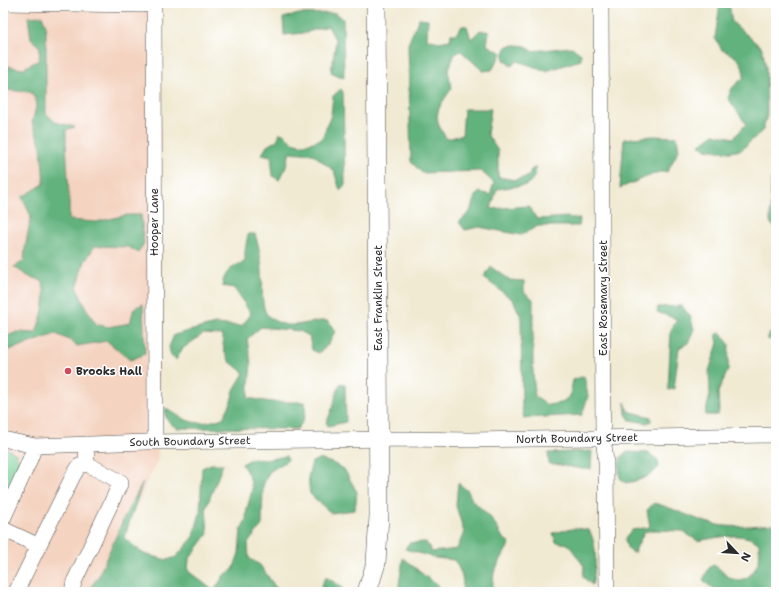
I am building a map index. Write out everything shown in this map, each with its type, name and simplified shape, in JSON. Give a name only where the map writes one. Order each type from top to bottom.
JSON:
[{"type":"main road","name":"East Franklin Street","points":[[367,592],[373,575],[377,551],[378,440],[376,3]]},
{"type":"street","points":[[3,3],[142,5],[154,3]]},
{"type":"street","name":"Hooper Lane","points":[[154,3],[155,442]]},
{"type":"street","name":"East Rosemary Street","points":[[601,3],[603,437],[606,462],[607,592]]},
{"type":"street","name":"North Boundary Street","points":[[378,440],[776,435]]},
{"type":"street","name":"South Boundary Street","points":[[3,439],[35,446],[155,442],[378,440]]},
{"type":"street","points":[[86,444],[87,464]]},
{"type":"street","points":[[3,519],[35,446]]},
{"type":"street","points":[[16,592],[37,545],[73,476],[79,466],[87,464],[121,482],[74,582],[72,592]]},
{"type":"street","points":[[3,529],[37,545]]},
{"type":"shaded area","points":[[3,3],[162,3],[158,459],[97,592],[3,592]]},
{"type":"green space","points":[[720,3],[729,3],[732,22],[762,48],[766,67],[767,115],[763,130],[741,150],[730,152],[706,149],[699,145],[714,134],[734,138],[746,124],[728,98],[732,88],[744,77],[742,66],[738,59],[722,50],[715,38]]},
{"type":"green space","points":[[336,13],[343,19],[344,78],[331,72],[336,41],[328,26],[304,33],[284,35],[283,18],[299,14]]},
{"type":"green space","points":[[42,16],[46,25],[46,113],[55,122],[75,127],[66,130],[69,220],[96,222],[127,215],[141,215],[144,243],[138,253],[129,247],[95,246],[85,261],[77,288],[86,308],[96,324],[108,327],[130,323],[134,308],[143,304],[145,354],[130,360],[107,341],[77,346],[71,341],[56,334],[3,352],[3,338],[17,332],[36,333],[44,301],[44,288],[42,281],[28,276],[14,267],[24,261],[31,216],[22,197],[44,184],[41,146],[32,123],[37,103],[31,92],[3,90],[3,65],[22,69],[39,60],[40,48],[31,38],[28,17]]},
{"type":"green space","points":[[419,18],[428,19],[427,39],[439,42],[450,40],[451,34],[456,34],[462,26],[467,26],[471,39],[480,30],[489,32],[487,45],[502,53],[492,70],[483,71],[461,51],[455,54],[448,71],[452,88],[440,107],[437,118],[447,139],[462,135],[464,109],[491,109],[487,134],[498,151],[498,177],[515,180],[529,176],[531,170],[536,167],[535,176],[527,185],[497,189],[491,209],[528,206],[537,219],[564,217],[580,219],[579,226],[538,226],[521,235],[479,227],[465,230],[459,222],[470,212],[475,196],[480,192],[490,195],[494,183],[481,171],[422,173],[411,162],[408,44]]},
{"type":"green space","points":[[507,46],[526,46],[532,51],[572,47],[581,54],[581,60],[546,71],[518,61],[511,66],[504,60],[504,53]]},
{"type":"green space","points":[[341,89],[343,92],[345,185],[340,190],[334,171],[313,154],[290,152],[285,170],[279,180],[273,176],[271,156],[262,154],[267,146],[277,140],[280,133],[284,134],[293,142],[300,144],[308,144],[322,139],[331,115],[333,96]]},
{"type":"green space","points":[[653,136],[677,137],[679,150],[667,172],[659,172],[620,188],[624,139]]},
{"type":"green space","points":[[776,171],[776,225],[773,226],[770,222],[771,179]]},
{"type":"green space","points":[[248,234],[255,234],[258,243],[262,270],[263,302],[265,311],[271,319],[281,324],[288,325],[328,321],[335,331],[329,344],[319,353],[312,350],[309,336],[300,331],[261,327],[247,339],[251,363],[248,398],[271,402],[304,402],[304,420],[297,429],[177,428],[167,420],[165,415],[166,408],[193,422],[199,423],[223,418],[230,405],[234,390],[244,373],[229,361],[224,351],[222,335],[203,334],[182,349],[176,360],[171,356],[169,347],[174,335],[215,324],[242,326],[251,314],[234,288],[222,286],[229,270],[236,265],[245,262]]},
{"type":"green space","points":[[491,267],[509,280],[524,281],[524,292],[533,299],[533,371],[535,397],[547,405],[561,403],[570,396],[573,380],[584,376],[588,396],[582,415],[524,418],[522,408],[521,317],[513,300],[484,278]]},
{"type":"green space","points":[[682,306],[690,316],[694,329],[688,343],[679,348],[674,389],[668,390],[671,330],[677,319],[657,312],[658,307]]},
{"type":"green space","points":[[776,326],[776,337],[768,340],[768,336]]},
{"type":"green space","points":[[721,333],[729,344],[728,370],[718,392],[718,415],[705,415],[710,395],[709,371],[718,343],[716,334]]},
{"type":"green space","points":[[341,383],[345,384],[346,422],[328,426],[326,422],[331,413]]},
{"type":"green space","points":[[625,402],[628,411],[651,417],[651,421],[647,423],[630,420],[626,414]]},
{"type":"green space","points":[[3,446],[16,454],[20,466],[3,507]]},
{"type":"green space","points":[[592,451],[591,469],[549,464],[548,453]]},
{"type":"green space","points":[[627,452],[648,453],[658,460],[659,467],[644,478],[625,483],[620,478],[619,463],[622,456]]},
{"type":"green space","points":[[286,456],[288,460],[269,472],[263,486],[262,525],[248,543],[249,558],[260,565],[276,588],[289,592],[81,592],[88,591],[98,577],[124,518],[143,482],[124,538],[144,554],[167,560],[176,557],[193,538],[200,513],[202,468],[211,464],[223,464],[206,508],[208,534],[189,559],[188,571],[214,591],[224,575],[233,570],[239,553],[241,529],[246,520],[252,490],[250,478],[242,464],[253,458],[265,460]]},
{"type":"green space","points":[[319,459],[344,469],[357,492],[355,510],[331,513],[310,494],[308,477],[312,462]]},
{"type":"green space","points":[[458,483],[468,491],[472,500],[492,519],[503,538],[510,543],[494,572],[492,592],[461,592],[463,579],[454,560],[435,558],[405,549],[409,543],[426,542],[432,552],[457,549],[464,532],[456,506]]},
{"type":"green space","points":[[654,503],[713,524],[744,526],[776,524],[776,592],[723,592],[714,590],[703,580],[709,568],[713,565],[720,569],[728,577],[733,579],[743,579],[751,574],[759,560],[759,544],[746,537],[730,536],[698,541],[682,531],[654,530],[644,532],[634,553],[630,551],[626,546],[625,539],[632,530],[650,527],[647,510]]},
{"type":"green space","points":[[576,528],[589,530],[594,543],[595,564],[592,585],[583,577],[584,566],[568,544],[556,542],[553,533]]},
{"type":"green space","points":[[403,558],[441,589],[440,592],[398,592]]},
{"type":"green space","points":[[326,577],[342,587],[341,592],[318,592]]},
{"type":"place","name":"Brooks Hall","points":[[68,371]]}]
